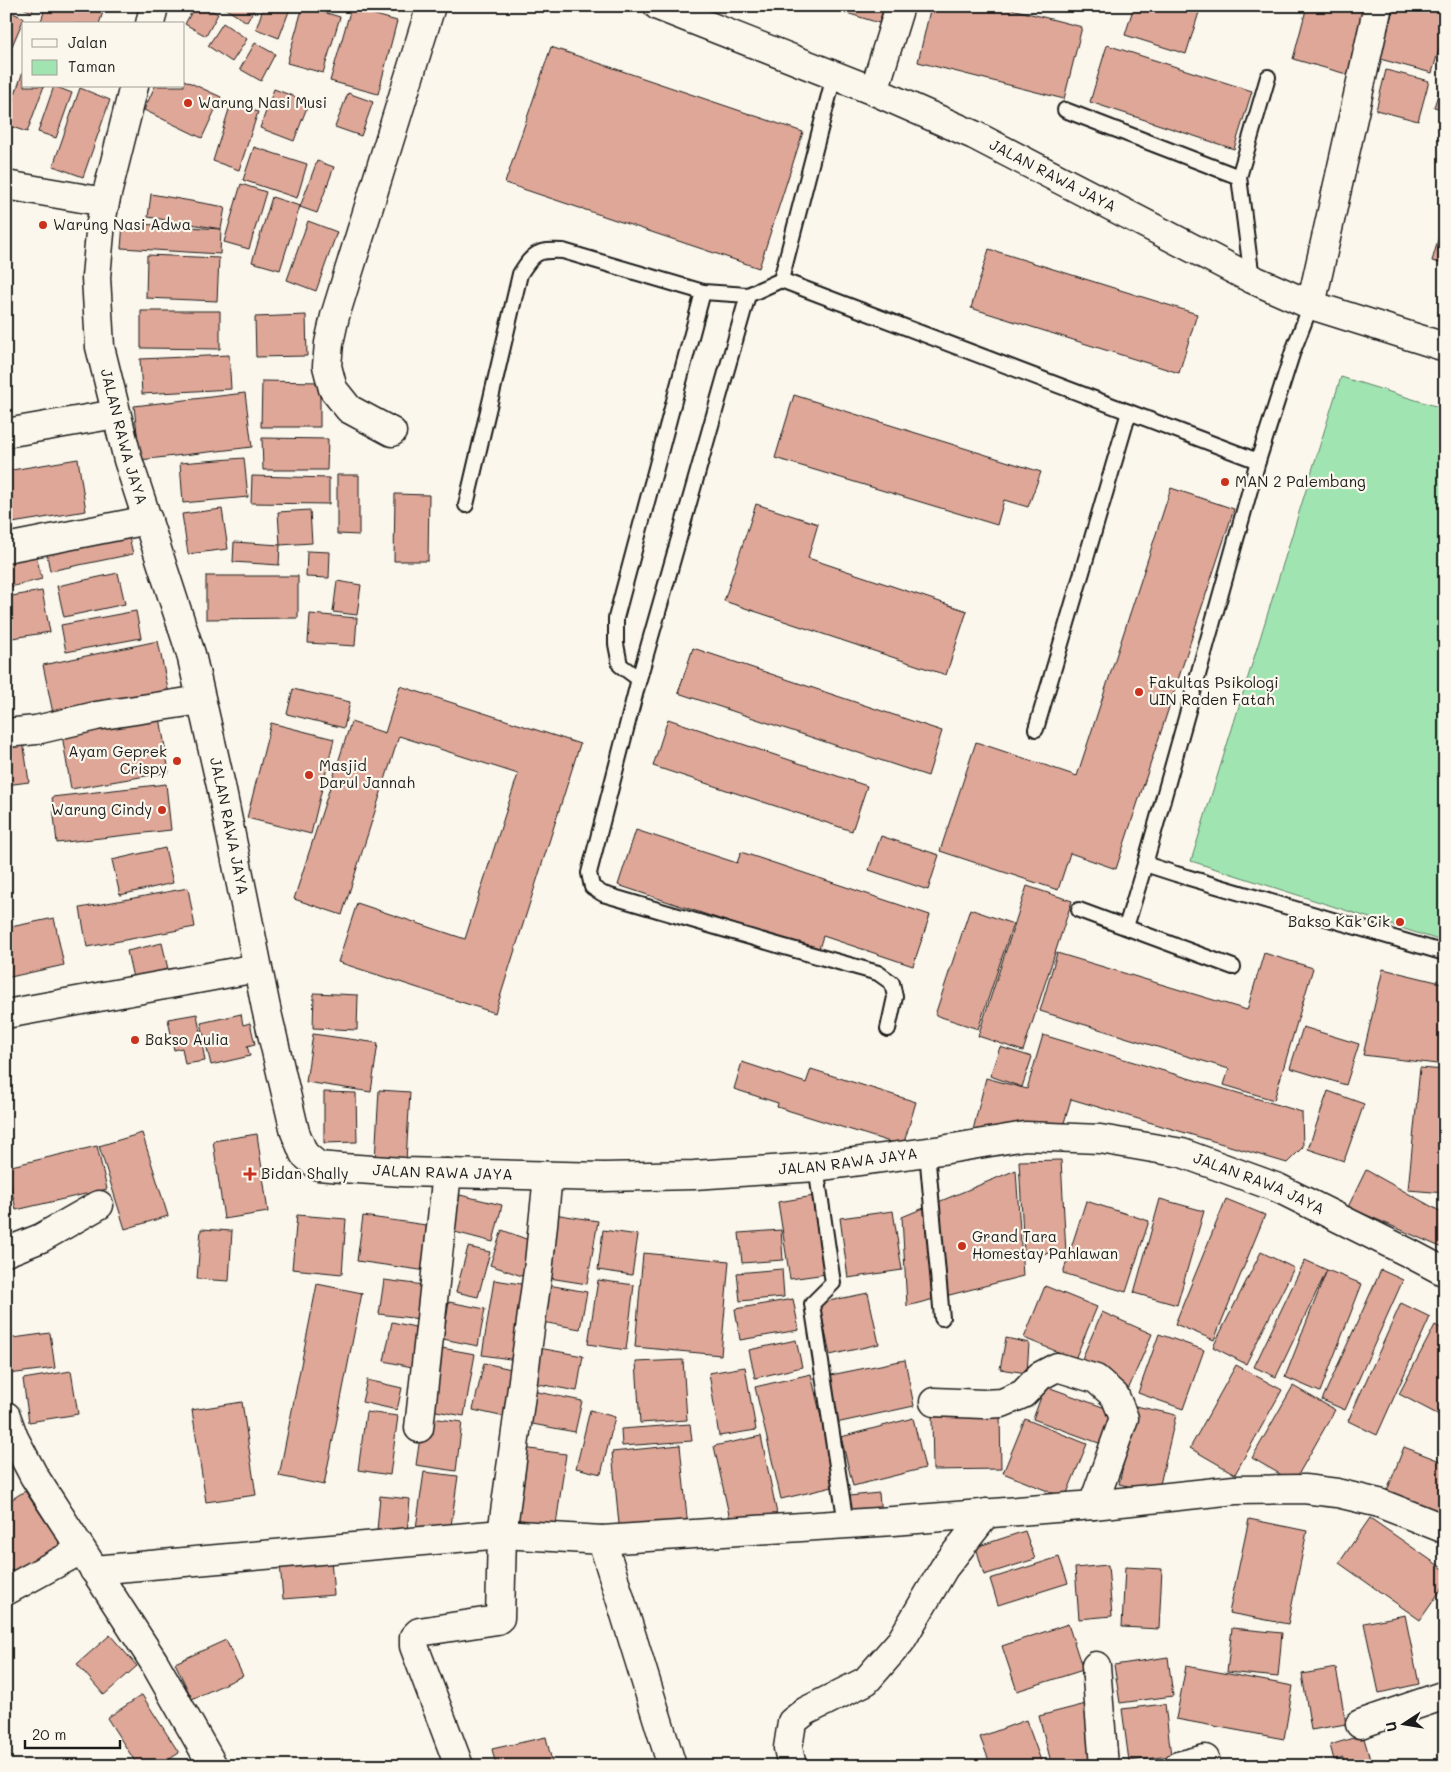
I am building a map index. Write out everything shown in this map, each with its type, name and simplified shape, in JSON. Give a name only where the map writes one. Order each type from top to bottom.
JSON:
[{"type":"street","points":[[150,22],[154,6]]},
{"type":"street","points":[[392,432],[349,409],[333,389],[327,366],[329,343],[335,316],[431,6]]},
{"type":"street","name":"JALAN RAWA JAYA","points":[[658,6],[874,92],[974,135],[1252,279],[1310,305],[1445,347]]},
{"type":"street","points":[[874,92],[900,6]]},
{"type":"street","points":[[1310,305],[1378,6]]},
{"type":"street","name":"JALAN RAWA JAYA","points":[[133,88],[104,202],[96,277],[100,348],[128,460],[191,654],[221,786],[257,968],[295,1132],[304,1154],[318,1166],[403,1172],[604,1177],[694,1175],[816,1167],[1025,1136],[1100,1139],[1182,1153],[1278,1188],[1445,1272]]},
{"type":"street","points":[[6,185],[104,202]]},
{"type":"street","points":[[6,433],[116,414]]},
{"type":"street","points":[[6,548],[148,520]]},
{"type":"street","points":[[6,733],[36,730],[96,716],[201,700]]},
{"type":"street","points":[[6,1014],[257,968]]},
{"type":"street","points":[[419,1428],[447,1173]]},
{"type":"street","points":[[459,1766],[414,1646],[414,1637],[419,1632],[500,1618],[502,1534],[539,1263],[548,1176]]},
{"type":"street","points":[[6,1252],[41,1238],[99,1205]]},
{"type":"street","points":[[934,1402],[1002,1403],[1023,1394],[1040,1376],[1057,1367],[1096,1378],[1114,1396],[1124,1418],[1094,1504]]},
{"type":"street","points":[[6,1416],[14,1438],[34,1476],[154,1662],[213,1766]]},
{"type":"street","points":[[6,1591],[88,1560],[502,1534],[602,1540],[987,1513],[1235,1490],[1304,1490],[1337,1493],[1379,1503],[1445,1529]]},
{"type":"street","points":[[792,1766],[788,1748],[792,1722],[806,1711],[866,1680],[901,1641],[944,1568],[987,1513]]},
{"type":"street","points":[[602,1540],[672,1766]]},
{"type":"street","points":[[1096,1666],[1104,1766]]},
{"type":"street","points":[[1360,1724],[1445,1695]]},
{"type":"street","points":[[1178,1766],[1204,1759]]},
{"type":"lane","points":[[781,280],[834,76]]},
{"type":"lane","points":[[1252,279],[1239,177],[1268,77]]},
{"type":"lane","points":[[1065,110],[1239,177]]},
{"type":"lane","points":[[466,505],[520,274],[531,257],[544,250],[563,251],[704,292],[748,295],[781,280],[1258,461]]},
{"type":"lane","points":[[639,679],[620,665],[616,644],[616,618],[704,292]]},
{"type":"lane","points":[[748,295],[639,679],[589,873],[592,887],[603,894],[878,973],[892,982],[895,997],[888,1029]]},
{"type":"lane","points":[[1126,927],[1146,864],[1258,461],[1293,350],[1310,305]]},
{"type":"lane","points":[[1036,728],[1129,412]]},
{"type":"lane","points":[[1146,864],[1445,953]]},
{"type":"lane","points":[[1079,910],[1234,967]]},
{"type":"lane","points":[[927,1152],[942,1318]]},
{"type":"lane","points":[[816,1167],[833,1283],[812,1304],[846,1524]]},
{"type":"green space","points":[[1341,377],[1445,409],[1445,942],[1191,861]]},
{"type":"building","points":[[19,6],[34,6],[32,12]]},
{"type":"building","points":[[46,6],[105,6],[100,22],[41,22]]},
{"type":"building","points":[[195,6],[203,6],[218,14],[206,36],[185,24]]},
{"type":"building","points":[[221,6],[256,6],[247,22]]},
{"type":"building","points":[[264,6],[291,6],[279,38],[256,29]]},
{"type":"building","points":[[303,6],[340,17],[323,73],[287,63]]},
{"type":"building","points":[[824,6],[884,6],[879,23]]},
{"type":"building","points":[[931,6],[1000,6],[1082,27],[1064,99],[918,62]]},
{"type":"building","points":[[1134,6],[1201,6],[1186,54],[1125,35]]},
{"type":"building","points":[[1307,6],[1369,6],[1350,75],[1293,59]]},
{"type":"building","points":[[1394,6],[1445,6],[1445,29],[1432,73],[1380,59]]},
{"type":"building","points":[[351,8],[397,21],[378,94],[330,81]]},
{"type":"building","points":[[6,10],[24,18],[6,60]]},
{"type":"building","points":[[223,23],[247,39],[232,62],[208,46]]},
{"type":"building","points":[[255,43],[275,54],[261,81],[240,69]]},
{"type":"building","points":[[1107,45],[1252,91],[1234,149],[1090,102]]},
{"type":"building","points":[[551,47],[803,132],[759,268],[505,183]]},
{"type":"building","points":[[1386,70],[1429,81],[1418,121],[1376,110]]},
{"type":"building","points":[[1445,73],[1445,110],[1434,107]]},
{"type":"building","points":[[22,75],[22,88],[43,88],[27,132],[6,125],[6,119]]},
{"type":"building","points":[[185,80],[221,97],[202,138],[144,110],[154,88],[185,88]]},
{"type":"building","points":[[53,88],[59,88],[72,93],[56,138],[38,132]]},
{"type":"building","points":[[80,88],[110,100],[83,177],[53,166]]},
{"type":"building","points":[[274,89],[309,102],[294,141],[260,128]]},
{"type":"building","points":[[348,93],[373,102],[361,136],[335,127]]},
{"type":"building","points":[[231,103],[258,112],[239,170],[213,161]]},
{"type":"building","points":[[254,147],[307,164],[297,198],[243,180]]},
{"type":"building","points":[[317,161],[334,167],[317,213],[300,207]]},
{"type":"building","points":[[241,184],[266,192],[249,249],[224,242]]},
{"type":"building","points":[[151,194],[225,207],[221,229],[148,217]]},
{"type":"building","points":[[272,197],[300,206],[280,270],[252,262]]},
{"type":"building","points":[[1445,216],[1445,264],[1432,261]]},
{"type":"building","points":[[308,221],[337,232],[316,291],[287,280]]},
{"type":"building","points":[[123,223],[221,229],[220,254],[121,248]]},
{"type":"building","points":[[989,249],[1197,314],[1179,373],[971,308]]},
{"type":"building","points":[[147,255],[219,258],[217,301],[146,298]]},
{"type":"building","points":[[141,311],[220,311],[220,349],[141,348]]},
{"type":"building","points":[[306,315],[307,356],[256,357],[255,317]]},
{"type":"building","points":[[229,355],[231,389],[142,394],[140,359]]},
{"type":"building","points":[[262,381],[320,382],[320,427],[261,427]]},
{"type":"building","points":[[245,393],[252,447],[140,460],[134,406]]},
{"type":"building","points":[[794,395],[1041,472],[1028,507],[1004,500],[997,525],[775,458]]},
{"type":"building","points":[[262,438],[328,439],[327,470],[263,470]]},
{"type":"building","points":[[244,458],[248,497],[183,503],[180,463]]},
{"type":"building","points":[[78,459],[86,511],[6,524],[6,471]]},
{"type":"building","points":[[337,475],[359,475],[359,535],[337,534]]},
{"type":"building","points":[[252,476],[329,478],[329,504],[251,503]]},
{"type":"building","points":[[1171,488],[1234,509],[1116,869],[1070,853],[1058,890],[940,851],[976,742],[1077,776]]},
{"type":"building","points":[[395,494],[429,495],[428,561],[394,561]]},
{"type":"building","points":[[756,504],[818,524],[808,558],[967,611],[946,675],[724,601]]},
{"type":"building","points":[[222,509],[228,549],[188,554],[182,514]]},
{"type":"building","points":[[310,510],[312,543],[280,545],[278,512]]},
{"type":"building","points":[[127,528],[133,554],[50,571],[45,545]]},
{"type":"building","points":[[234,542],[280,545],[279,565],[233,562]]},
{"type":"building","points":[[33,544],[42,579],[6,588],[6,551]]},
{"type":"building","points":[[307,551],[330,552],[329,578],[306,577]]},
{"type":"building","points":[[118,573],[125,604],[64,617],[57,586]]},
{"type":"building","points":[[206,576],[298,576],[298,618],[206,619]]},
{"type":"building","points":[[337,581],[361,585],[357,615],[333,612]]},
{"type":"building","points":[[42,591],[50,632],[6,639],[6,597]]},
{"type":"building","points":[[136,611],[141,638],[66,652],[61,625]]},
{"type":"building","points":[[310,614],[357,618],[355,646],[308,643]]},
{"type":"building","points":[[158,641],[169,694],[54,718],[43,665]]},
{"type":"building","points":[[693,648],[942,731],[928,776],[678,693]]},
{"type":"building","points":[[400,686],[580,744],[495,1013],[338,962],[357,903],[465,939],[518,774],[399,736],[342,915],[294,899],[351,722],[385,733]]},
{"type":"building","points":[[293,689],[350,702],[344,728],[287,714]]},
{"type":"building","points":[[159,711],[169,772],[71,789],[61,729]]},
{"type":"building","points":[[668,719],[867,786],[852,831],[653,766]]},
{"type":"building","points":[[271,723],[334,739],[311,834],[247,818]]},
{"type":"building","points":[[22,734],[29,782],[6,785],[6,736]]},
{"type":"building","points":[[166,784],[171,830],[57,843],[52,797]]},
{"type":"building","points":[[636,830],[737,863],[741,852],[930,915],[913,966],[823,936],[818,952],[618,885]]},
{"type":"building","points":[[881,836],[939,855],[928,890],[869,870]]},
{"type":"building","points":[[165,848],[173,883],[120,895],[112,860]]},
{"type":"building","points":[[1027,886],[1072,901],[1023,1051],[978,1036]]},
{"type":"building","points":[[188,888],[195,927],[87,947],[80,908]]},
{"type":"building","points":[[970,909],[1013,924],[978,1029],[935,1015]]},
{"type":"building","points":[[54,918],[64,965],[6,978],[6,928]]},
{"type":"building","points":[[162,943],[168,969],[133,978],[127,951]]},
{"type":"building","points":[[1057,953],[1247,1010],[1264,953],[1313,968],[1274,1100],[1224,1085],[1229,1069],[1040,1011]]},
{"type":"building","points":[[1383,969],[1445,984],[1445,1065],[1363,1055]]},
{"type":"building","points":[[314,993],[358,995],[357,1030],[313,1028]]},
{"type":"building","points":[[197,1014],[205,1061],[185,1064],[182,1048],[174,1050],[168,1019]]},
{"type":"building","points":[[241,1014],[243,1025],[250,1023],[255,1044],[247,1046],[250,1056],[211,1065],[201,1023]]},
{"type":"building","points":[[1303,1027],[1359,1044],[1346,1085],[1290,1068]]},
{"type":"building","points":[[313,1034],[378,1043],[371,1092],[306,1082]]},
{"type":"building","points":[[1043,1035],[1302,1112],[1303,1147],[1287,1163],[1071,1099],[1061,1133],[971,1138],[986,1078],[1027,1089]]},
{"type":"building","points":[[1000,1047],[1032,1057],[1022,1087],[990,1076]]},
{"type":"building","points":[[742,1062],[806,1083],[811,1069],[916,1102],[903,1146],[777,1107],[778,1103],[734,1089]]},
{"type":"building","points":[[1420,1068],[1445,1070],[1445,1193],[1408,1190]]},
{"type":"building","points":[[379,1090],[410,1092],[406,1161],[375,1160]]},
{"type":"building","points":[[1328,1091],[1364,1104],[1344,1161],[1308,1149]]},
{"type":"building","points":[[324,1092],[356,1093],[357,1142],[324,1143]]},
{"type":"building","points":[[142,1133],[168,1216],[125,1229],[99,1146]]},
{"type":"building","points":[[257,1134],[268,1212],[224,1219],[213,1141]]},
{"type":"building","points":[[97,1146],[107,1189],[16,1210],[7,1167]]},
{"type":"building","points":[[1061,1160],[1066,1253],[1024,1254],[1019,1161]]},
{"type":"building","name":"Grand Tara Homestay Pahlawan","points":[[1016,1170],[1023,1276],[907,1306],[902,1217]]},
{"type":"building","points":[[1366,1170],[1445,1214],[1445,1249],[1348,1207]]},
{"type":"building","points":[[460,1195],[502,1205],[493,1242],[451,1231]]},
{"type":"building","points":[[814,1196],[826,1274],[790,1279],[778,1202]]},
{"type":"building","points":[[1160,1199],[1204,1211],[1177,1305],[1134,1293]]},
{"type":"building","points":[[1226,1199],[1265,1215],[1214,1340],[1175,1324]]},
{"type":"building","points":[[1086,1201],[1149,1221],[1126,1292],[1063,1273]]},
{"type":"building","points":[[893,1211],[902,1270],[848,1278],[840,1218]]},
{"type":"building","points":[[554,1214],[598,1221],[587,1284],[543,1277]]},
{"type":"building","points":[[297,1215],[346,1219],[342,1274],[292,1269]]},
{"type":"building","points":[[363,1216],[433,1226],[427,1271],[357,1261]]},
{"type":"building","points":[[201,1229],[232,1231],[229,1281],[197,1279]]},
{"type":"building","points":[[502,1230],[534,1242],[522,1276],[490,1265]]},
{"type":"building","points":[[603,1230],[638,1235],[632,1275],[598,1270]]},
{"type":"building","points":[[781,1230],[783,1260],[742,1263],[739,1233]]},
{"type":"building","points":[[468,1247],[490,1252],[478,1297],[456,1292]]},
{"type":"building","points":[[1261,1252],[1294,1268],[1246,1364],[1213,1347]]},
{"type":"building","points":[[643,1253],[729,1261],[721,1355],[635,1347]]},
{"type":"building","points":[[1305,1260],[1327,1270],[1276,1377],[1254,1367]]},
{"type":"building","points":[[782,1269],[784,1297],[740,1301],[737,1273]]},
{"type":"building","points":[[1327,1270],[1362,1284],[1320,1392],[1285,1377]]},
{"type":"building","points":[[1381,1270],[1403,1280],[1345,1410],[1322,1400]]},
{"type":"building","points":[[384,1280],[424,1285],[420,1319],[379,1314]]},
{"type":"building","points":[[494,1280],[528,1285],[517,1360],[482,1355]]},
{"type":"building","points":[[598,1280],[634,1285],[626,1350],[588,1344]]},
{"type":"building","points":[[317,1284],[362,1293],[324,1485],[279,1476]]},
{"type":"building","points":[[543,1284],[587,1292],[580,1329],[537,1321]]},
{"type":"building","points":[[1045,1286],[1097,1307],[1075,1359],[1024,1338]]},
{"type":"building","points":[[868,1293],[879,1344],[830,1355],[819,1303]]},
{"type":"building","points":[[793,1299],[799,1330],[740,1340],[735,1309]]},
{"type":"building","points":[[449,1302],[485,1309],[478,1346],[443,1339]]},
{"type":"building","points":[[1401,1303],[1430,1317],[1377,1435],[1348,1421]]},
{"type":"building","points":[[1102,1312],[1152,1334],[1128,1390],[1078,1368]]},
{"type":"building","points":[[392,1322],[429,1330],[421,1369],[384,1361]]},
{"type":"building","points":[[1435,1325],[1445,1330],[1445,1404],[1439,1415],[1399,1394]]},
{"type":"building","points":[[50,1333],[55,1368],[9,1374],[6,1339]]},
{"type":"building","points":[[1159,1334],[1204,1350],[1183,1409],[1138,1393]]},
{"type":"building","points":[[1006,1338],[1029,1343],[1027,1373],[1000,1369]]},
{"type":"building","points":[[796,1340],[802,1367],[755,1378],[749,1350]]},
{"type":"building","points":[[436,1347],[475,1354],[464,1416],[425,1409]]},
{"type":"building","points":[[539,1348],[583,1356],[577,1391],[533,1383]]},
{"type":"building","points":[[683,1360],[687,1420],[640,1423],[636,1362]]},
{"type":"building","points":[[905,1360],[914,1406],[836,1423],[826,1376]]},
{"type":"building","points":[[484,1363],[516,1370],[505,1417],[473,1410]]},
{"type":"building","points":[[1236,1365],[1282,1390],[1235,1474],[1190,1448]]},
{"type":"building","points":[[745,1367],[756,1430],[719,1436],[709,1373]]},
{"type":"building","points":[[71,1371],[78,1414],[29,1422],[23,1379]]},
{"type":"building","points":[[811,1374],[837,1486],[781,1499],[755,1387]]},
{"type":"building","points":[[367,1380],[402,1388],[397,1410],[362,1402]]},
{"type":"building","points":[[1045,1386],[1119,1413],[1107,1446],[1033,1419]]},
{"type":"building","points":[[1293,1386],[1335,1410],[1294,1482],[1252,1458]]},
{"type":"building","points":[[533,1391],[582,1401],[575,1432],[527,1423]]},
{"type":"building","points":[[242,1402],[256,1495],[206,1502],[192,1410]]},
{"type":"building","points":[[1136,1406],[1176,1415],[1158,1493],[1119,1484]]},
{"type":"building","points":[[590,1410],[615,1417],[601,1474],[576,1468]]},
{"type":"building","points":[[366,1412],[398,1416],[390,1475],[358,1470]]},
{"type":"building","points":[[1000,1415],[1001,1469],[933,1470],[932,1417]]},
{"type":"building","points":[[423,1417],[462,1422],[456,1471],[416,1465]]},
{"type":"building","points":[[913,1418],[925,1468],[853,1486],[841,1437]]},
{"type":"building","points":[[1025,1419],[1087,1444],[1065,1498],[1003,1473]]},
{"type":"building","points":[[690,1424],[692,1441],[622,1446],[621,1429]]},
{"type":"building","points":[[761,1436],[777,1514],[731,1524],[714,1446]]},
{"type":"building","points":[[680,1445],[688,1528],[620,1534],[612,1452]]},
{"type":"building","points":[[1404,1447],[1445,1463],[1445,1515],[1387,1491]]},
{"type":"building","points":[[523,1448],[566,1454],[556,1525],[513,1519]]},
{"type":"building","points":[[424,1472],[458,1476],[450,1533],[416,1528]]},
{"type":"building","points":[[25,1491],[66,1552],[20,1583],[6,1564],[6,1503]]},
{"type":"building","points":[[879,1493],[881,1516],[852,1520],[849,1496]]},
{"type":"building","points":[[380,1496],[410,1499],[407,1533],[377,1531]]},
{"type":"building","points":[[1370,1518],[1445,1570],[1445,1584],[1420,1620],[1339,1563]]},
{"type":"building","points":[[1249,1519],[1307,1531],[1288,1624],[1229,1613]]},
{"type":"building","points":[[1025,1531],[1035,1559],[984,1575],[976,1547]]},
{"type":"building","points":[[1059,1557],[1068,1583],[998,1605],[990,1579]]},
{"type":"building","points":[[331,1559],[334,1595],[283,1599],[280,1563]]},
{"type":"building","points":[[1108,1565],[1112,1616],[1079,1619],[1075,1568]]},
{"type":"building","points":[[1125,1567],[1162,1569],[1159,1629],[1122,1627]]},
{"type":"building","points":[[1405,1615],[1419,1684],[1379,1693],[1364,1623]]},
{"type":"building","points":[[1068,1624],[1083,1670],[1017,1691],[1002,1646]]},
{"type":"building","points":[[1232,1628],[1282,1633],[1278,1677],[1227,1672]]},
{"type":"building","points":[[110,1635],[137,1666],[104,1695],[77,1664]]},
{"type":"building","points":[[226,1640],[243,1676],[192,1699],[175,1663]]},
{"type":"building","points":[[1168,1657],[1173,1696],[1120,1703],[1114,1665]]},
{"type":"building","points":[[1186,1666],[1293,1686],[1284,1739],[1176,1719]]},
{"type":"building","points":[[1336,1668],[1346,1724],[1311,1730],[1302,1674]]},
{"type":"building","points":[[142,1695],[179,1753],[159,1766],[138,1766],[107,1718]]},
{"type":"building","points":[[1086,1704],[1102,1766],[1052,1766],[1039,1716]]},
{"type":"building","points":[[1165,1704],[1171,1756],[1129,1761],[1122,1709]]},
{"type":"building","points":[[1026,1720],[1043,1766],[991,1766],[980,1737]]},
{"type":"building","points":[[1363,1735],[1372,1766],[1346,1766],[1343,1757],[1334,1760],[1330,1745]]},
{"type":"building","points":[[546,1737],[553,1766],[496,1766],[492,1749]]},
{"type":"place","name":"Warung Nasi Musi","points":[[188,103]]},
{"type":"place","name":"Warung Nasi Adwa","points":[[43,225]]},
{"type":"place","name":"MAN 2 Palembang","points":[[1225,482]]},
{"type":"place","name":"Fakultas Psikologi UIN Raden Fatah","points":[[1139,692]]},
{"type":"place","name":"Ayam Geprek Crispy","points":[[177,761]]},
{"type":"place","name":"Masjid Darul Jannah","points":[[309,775]]},
{"type":"place","name":"Warung Cindy","points":[[162,810]]},
{"type":"place","name":"Bakso Kak Cik","points":[[1400,922]]},
{"type":"place","name":"Bakso Aulia","points":[[135,1040]]},
{"type":"place","name":"Bidan Shally","points":[[250,1174]]},
{"type":"place","name":"Grand Tara Homestay Pahlawan","points":[[962,1246]]}]
